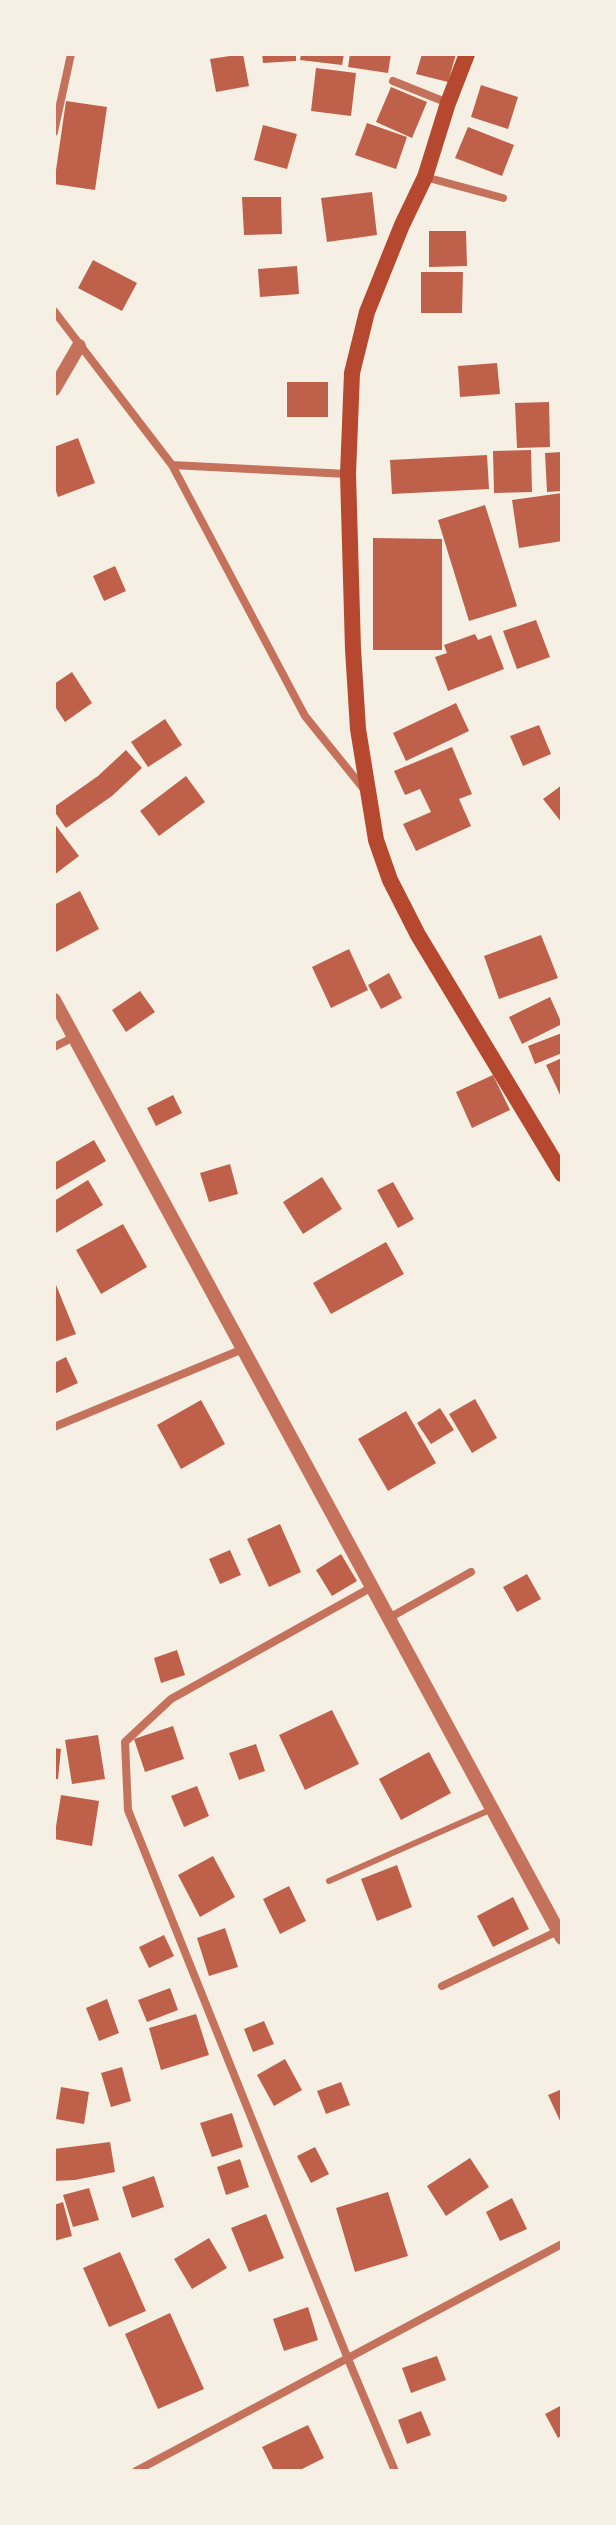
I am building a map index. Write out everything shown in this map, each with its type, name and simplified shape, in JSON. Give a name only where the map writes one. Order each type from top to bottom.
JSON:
[{"type":"main road","points":[[467,54],[425,177],[367,312],[352,373],[348,474],[358,729],[376,840],[390,880],[411,921],[562,1174]]},
{"type":"street","points":[[54,132],[71,54]]},
{"type":"street","points":[[393,81],[448,103]]},
{"type":"street","points":[[425,177],[503,198]]},
{"type":"street","points":[[54,311],[172,465],[305,716],[367,794]]},
{"type":"street","points":[[54,389],[79,346]]},
{"type":"street","points":[[172,465],[348,474]]},
{"type":"street","points":[[54,1000],[560,1934],[442,1986]]},
{"type":"street","points":[[54,1047],[74,1037]]},
{"type":"street","points":[[54,1427],[243,1349]]},
{"type":"street","points":[[389,1618],[471,1572]]},
{"type":"street","points":[[372,1587],[171,1699],[125,1742],[128,1810],[395,2471]]},
{"type":"street","points":[[136,2471],[562,2244]]},
{"type":"lane","points":[[329,1881],[492,1809]]},
{"type":"building","points":[[243,54],[249,86],[216,92],[210,59]]},
{"type":"building","points":[[262,54],[296,54],[296,61],[263,63]]},
{"type":"building","points":[[301,54],[344,54],[342,65],[300,60]]},
{"type":"building","points":[[350,54],[391,54],[388,73],[348,67]]},
{"type":"building","points":[[422,54],[456,54],[448,82],[416,74]]},
{"type":"building","points":[[316,68],[356,73],[351,116],[311,111]]},
{"type":"building","points":[[481,85],[518,97],[508,129],[471,117]]},
{"type":"building","points":[[391,87],[427,102],[412,138],[376,122]]},
{"type":"building","points":[[66,101],[107,107],[95,190],[54,184]]},
{"type":"building","points":[[367,123],[407,137],[396,169],[355,155]]},
{"type":"building","points":[[263,125],[297,134],[287,169],[254,160]]},
{"type":"building","points":[[468,127],[514,145],[502,176],[455,158]]},
{"type":"building","points":[[372,192],[377,235],[327,242],[321,198]]},
{"type":"building","points":[[242,197],[281,197],[282,234],[244,235]]},
{"type":"building","points":[[429,231],[466,231],[467,266],[429,267]]},
{"type":"building","points":[[93,260],[137,283],[122,311],[78,288]]},
{"type":"building","points":[[297,266],[299,294],[260,297],[258,269]]},
{"type":"building","points":[[421,272],[463,272],[462,313],[421,313]]},
{"type":"building","points":[[497,363],[500,394],[460,397],[458,366]]},
{"type":"building","points":[[287,382],[328,382],[328,417],[287,417]]},
{"type":"building","points":[[549,402],[550,447],[517,448],[515,403]]},
{"type":"building","points":[[78,438],[95,483],[58,497],[54,485],[54,447]]},
{"type":"building","points":[[531,450],[532,492],[494,493],[493,451]]},
{"type":"building","points":[[562,452],[562,491],[547,492],[545,453]]},
{"type":"building","points":[[487,455],[489,489],[392,494],[390,460]]},
{"type":"building","points":[[562,493],[562,541],[519,548],[512,500]]},
{"type":"building","points":[[485,505],[517,606],[469,621],[438,520]]},
{"type":"building","points":[[373,538],[442,539],[442,650],[373,650]]},
{"type":"building","points":[[115,566],[126,591],[104,601],[93,576]]},
{"type":"building","points":[[536,620],[550,657],[517,669],[503,631]]},
{"type":"building","points":[[475,634],[478,640],[491,635],[504,669],[448,691],[435,657],[447,653],[444,645]]},
{"type":"building","points":[[72,672],[92,703],[65,722],[54,705],[54,684]]},
{"type":"building","points":[[456,703],[469,731],[406,761],[393,733]]},
{"type":"building","points":[[165,719],[182,745],[148,767],[131,742]]},
{"type":"building","points":[[539,725],[551,754],[523,766],[510,736]]},
{"type":"building","points":[[452,747],[472,794],[459,799],[471,826],[416,851],[403,824],[431,812],[420,789],[405,795],[394,771]]},
{"type":"building","points":[[126,750],[142,768],[112,796],[66,828],[54,807],[98,776]]},
{"type":"building","points":[[186,776],[205,802],[159,836],[140,811]]},
{"type":"building","points":[[562,785],[562,823],[543,799]]},
{"type":"building","points":[[54,823],[79,856],[54,875]]},
{"type":"building","points":[[80,891],[99,929],[54,953],[54,905]]},
{"type":"building","points":[[541,935],[558,978],[499,999],[484,956]]},
{"type":"building","points":[[349,949],[368,990],[331,1008],[312,967]]},
{"type":"building","points":[[389,973],[402,998],[381,1009],[368,985]]},
{"type":"building","points":[[140,991],[155,1012],[126,1032],[112,1010]]},
{"type":"building","points":[[550,997],[562,1024],[522,1044],[509,1017]]},
{"type":"building","points":[[562,1033],[562,1053],[535,1064],[528,1046]]},
{"type":"building","points":[[562,1058],[562,1099],[546,1065]]},
{"type":"building","points":[[493,1075],[510,1110],[472,1128],[456,1092]]},
{"type":"building","points":[[173,1095],[182,1113],[156,1126],[147,1108]]},
{"type":"building","points":[[94,1140],[106,1161],[54,1191],[54,1163]]},
{"type":"building","points":[[230,1164],[238,1194],[209,1202],[200,1173]]},
{"type":"building","points":[[322,1177],[342,1209],[303,1234],[283,1202]]},
{"type":"building","points":[[88,1180],[103,1205],[54,1234],[54,1201]]},
{"type":"building","points":[[393,1182],[414,1219],[398,1228],[377,1190]]},
{"type":"building","points":[[123,1224],[147,1267],[101,1294],[76,1250]]},
{"type":"building","points":[[386,1242],[404,1274],[331,1314],[313,1283]]},
{"type":"building","points":[[54,1280],[76,1334],[54,1342]]},
{"type":"building","points":[[66,1357],[78,1383],[54,1394],[54,1363]]},
{"type":"building","points":[[475,1399],[497,1438],[472,1453],[449,1414]]},
{"type":"building","points":[[201,1400],[225,1444],[181,1469],[157,1425]]},
{"type":"building","points":[[440,1408],[454,1430],[431,1444],[417,1423]]},
{"type":"building","points":[[406,1411],[436,1463],[388,1491],[358,1439]]},
{"type":"building","points":[[280,1524],[301,1572],[269,1587],[247,1539]]},
{"type":"building","points":[[230,1550],[241,1575],[220,1584],[209,1559]]},
{"type":"building","points":[[341,1554],[357,1581],[332,1596],[316,1570]]},
{"type":"building","points":[[527,1574],[541,1599],[517,1612],[503,1587]]},
{"type":"building","points":[[177,1650],[185,1675],[161,1683],[154,1658]]},
{"type":"building","points":[[332,1710],[359,1764],[305,1790],[279,1735]]},
{"type":"building","points":[[173,1726],[184,1759],[145,1772],[134,1739]]},
{"type":"building","points":[[98,1735],[105,1779],[72,1784],[65,1740]]},
{"type":"building","points":[[256,1744],[265,1771],[239,1780],[229,1753]]},
{"type":"building","points":[[54,1748],[61,1749],[58,1779],[54,1779]]},
{"type":"building","points":[[429,1752],[451,1793],[401,1820],[379,1779]]},
{"type":"building","points":[[197,1786],[209,1816],[184,1827],[171,1796]]},
{"type":"building","points":[[61,1795],[99,1801],[92,1846],[54,1839]]},
{"type":"building","points":[[213,1856],[235,1897],[200,1917],[178,1875]]},
{"type":"building","points":[[397,1865],[412,1907],[377,1921],[361,1879]]},
{"type":"building","points":[[289,1886],[306,1921],[280,1934],[263,1899]]},
{"type":"building","points":[[513,1897],[529,1929],[493,1947],[477,1916]]},
{"type":"building","points":[[225,1928],[238,1967],[209,1976],[197,1938]]},
{"type":"building","points":[[164,1935],[174,1956],[149,1968],[139,1947]]},
{"type":"building","points":[[170,1988],[178,2010],[147,2022],[138,2000]]},
{"type":"building","points":[[107,1999],[119,2033],[99,2041],[86,2008]]},
{"type":"building","points":[[196,2014],[209,2055],[161,2070],[149,2028]]},
{"type":"building","points":[[264,2021],[274,2044],[253,2052],[244,2029]]},
{"type":"building","points":[[285,2059],[302,2090],[274,2106],[257,2075]]},
{"type":"building","points":[[122,2067],[131,2101],[111,2107],[101,2073]]},
{"type":"building","points":[[341,2082],[350,2105],[326,2114],[317,2091]]},
{"type":"building","points":[[61,2087],[89,2092],[84,2124],[56,2119]]},
{"type":"building","points":[[562,2089],[562,2125],[548,2095]]},
{"type":"building","points":[[232,2113],[243,2147],[212,2157],[200,2123]]},
{"type":"building","points":[[110,2142],[115,2172],[54,2181],[54,2149]]},
{"type":"building","points":[[315,2147],[329,2174],[311,2183],[297,2156]]},
{"type":"building","points":[[470,2158],[489,2187],[446,2216],[427,2186]]},
{"type":"building","points":[[240,2159],[249,2187],[226,2195],[217,2167]]},
{"type":"building","points":[[154,2176],[164,2207],[132,2218],[122,2187]]},
{"type":"building","points":[[89,2188],[99,2220],[73,2227],[63,2195]]},
{"type":"building","points":[[388,2192],[408,2256],[355,2272],[336,2208]]},
{"type":"building","points":[[512,2198],[527,2229],[500,2241],[486,2212]]},
{"type":"building","points":[[63,2202],[72,2236],[54,2241],[54,2205]]},
{"type":"building","points":[[266,2214],[284,2258],[249,2272],[231,2228]]},
{"type":"building","points":[[209,2238],[227,2268],[192,2289],[174,2259]]},
{"type":"building","points":[[120,2252],[146,2311],[109,2327],[83,2268]]},
{"type":"building","points":[[308,2307],[318,2340],[284,2351],[273,2319]]},
{"type":"building","points":[[170,2313],[204,2389],[158,2409],[125,2334]]},
{"type":"building","points":[[437,2356],[446,2380],[411,2393],[402,2368]]},
{"type":"building","points":[[562,2405],[562,2435],[558,2438],[545,2414]]},
{"type":"building","points":[[421,2411],[431,2435],[407,2444],[398,2420]]},
{"type":"building","points":[[308,2425],[324,2458],[298,2471],[274,2471],[262,2447]]}]
